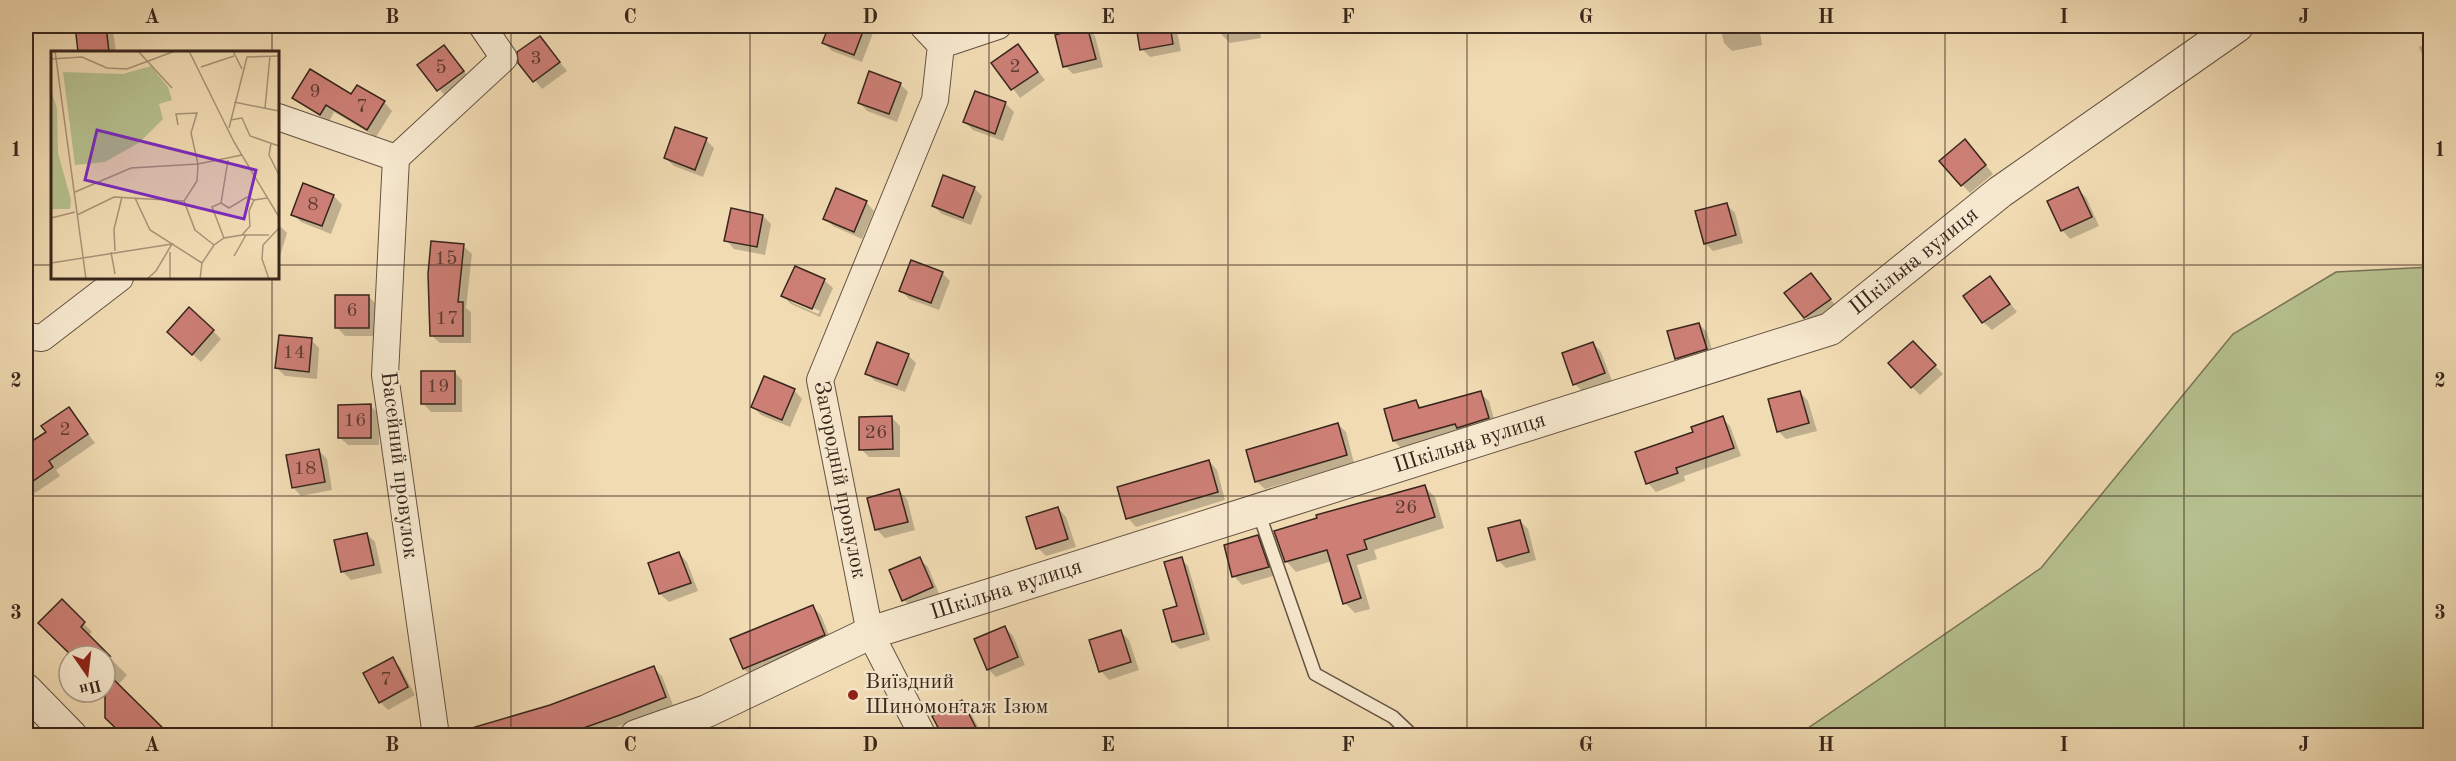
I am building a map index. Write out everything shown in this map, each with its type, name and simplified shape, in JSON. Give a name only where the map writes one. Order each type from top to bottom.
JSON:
[{"type":"street","points":[[279,117],[396,158],[504,58],[482,26]]},
{"type":"street","points":[[923,26],[941,45],[998,26]]},
{"type":"street","name":"Шкільна вулиця","points":[[636,735],[707,711],[870,633],[1830,329],[2000,192],[2237,26]]},
{"type":"street","name":"Загородній провулок","points":[[923,735],[870,633],[820,380],[934,100],[941,45]]},
{"type":"street","name":"Басейний провулок","points":[[396,158],[385,375],[436,735]]},
{"type":"street","points":[[26,336],[42,338],[119,279]]},
{"type":"street","points":[[26,690],[71,735]]},
{"type":"lane","points":[[1258,511],[1315,674],[1394,717],[1413,735]]},
{"type":"green space","points":[[2430,267],[2430,735],[1798,735],[2041,568],[2233,334],[2336,272]]},
{"type":"building","points":[[75,26],[106,26],[109,51],[78,51]]},
{"type":"building","points":[[829,26],[865,26],[854,55],[822,43]]},
{"type":"building","points":[[1087,26],[1096,59],[1063,67],[1055,35]]},
{"type":"building","points":[[1136,26],[1170,26],[1173,44],[1140,50]]},
{"type":"building","points":[[540,36],[560,62],[533,82],[518,63],[517,52]]},
{"type":"building","points":[[1018,44],[1038,72],[1011,90],[991,63]]},
{"type":"building","points":[[444,45],[464,71],[437,91],[417,65]]},
{"type":"building","points":[[310,69],[351,94],[357,85],[385,101],[367,130],[326,105],[320,115],[292,98]]},
{"type":"building","points":[[869,71],[901,83],[889,114],[858,103]]},
{"type":"building","points":[[975,91],[1006,102],[995,134],[963,122]]},
{"type":"building","points":[[675,127],[707,138],[695,170],[664,158]]},
{"type":"building","points":[[1965,139],[1986,165],[1961,186],[1939,161]]},
{"type":"building","points":[[943,175],[975,187],[963,218],[932,206]]},
{"type":"building","points":[[303,183],[334,195],[322,226],[291,215]]},
{"type":"building","points":[[2078,187],[2092,217],[2061,231],[2047,201]]},
{"type":"building","points":[[836,188],[867,201],[854,232],[823,219]]},
{"type":"building","points":[[1727,203],[1736,235],[1704,244],[1695,211]]},
{"type":"building","points":[[731,208],[763,215],[757,247],[724,241]]},
{"type":"building","points":[[431,241],[464,244],[458,302],[463,302],[463,336],[430,336],[428,274]]},
{"type":"building","points":[[911,260],[943,272],[931,303],[899,291]]},
{"type":"building","points":[[795,266],[825,279],[812,309],[781,296]]},
{"type":"building","points":[[1811,273],[1831,299],[1804,318],[1784,293]]},
{"type":"building","points":[[1990,276],[2010,304],[1982,323],[1963,296]]},
{"type":"building","points":[[335,295],[369,295],[369,328],[335,328]]},
{"type":"building","points":[[189,307],[214,330],[192,355],[167,332]]},
{"type":"building","points":[[1699,323],[1707,349],[1675,359],[1667,331]]},
{"type":"building","points":[[279,335],[312,338],[309,372],[275,368]]},
{"type":"building","points":[[1913,341],[1936,365],[1911,388],[1888,363]]},
{"type":"building","points":[[877,342],[909,354],[897,385],[865,374]]},
{"type":"building","points":[[1593,342],[1605,373],[1573,385],[1562,353]]},
{"type":"building","points":[[421,371],[455,371],[455,404],[421,404]]},
{"type":"building","points":[[764,376],[795,389],[782,420],[751,407]]},
{"type":"building","points":[[1481,391],[1489,418],[1457,428],[1455,424],[1393,441],[1384,409],[1416,400],[1419,408]]},
{"type":"building","points":[[1800,391],[1809,423],[1777,432],[1768,399]]},
{"type":"building","points":[[371,404],[371,438],[338,438],[338,405]]},
{"type":"building","points":[[69,407],[88,434],[49,461],[53,467],[26,486],[26,445],[46,432],[41,426]]},
{"type":"building","points":[[892,416],[893,449],[859,450],[859,417]]},
{"type":"building","points":[[1723,416],[1734,448],[1676,468],[1678,473],[1646,484],[1635,452],[1693,432],[1691,427]]},
{"type":"building","points":[[1338,423],[1347,455],[1255,482],[1246,450]]},
{"type":"building","points":[[319,449],[325,482],[292,488],[286,455]]},
{"type":"building","points":[[1209,460],[1218,492],[1126,519],[1117,487]]},
{"type":"building","points":[[1425,485],[1435,517],[1364,540],[1367,549],[1347,555],[1361,598],[1343,604],[1327,550],[1285,562],[1274,531],[1317,518],[1316,515]]},
{"type":"building","points":[[899,489],[908,522],[875,530],[867,498]]},
{"type":"building","points":[[1058,507],[1068,539],[1036,549],[1026,517]]},
{"type":"building","points":[[1520,520],[1529,552],[1497,561],[1488,528]]},
{"type":"building","points":[[367,533],[374,565],[341,572],[334,540]]},
{"type":"building","points":[[1258,535],[1269,567],[1232,577],[1224,545]]},
{"type":"building","points":[[679,552],[691,583],[659,594],[648,563]]},
{"type":"building","points":[[920,557],[933,587],[902,601],[889,570]]},
{"type":"building","points":[[1182,557],[1204,634],[1172,642],[1163,610],[1177,606],[1164,562]]},
{"type":"building","points":[[62,599],[85,622],[81,627],[98,644],[60,644],[38,623]]},
{"type":"building","points":[[813,605],[825,635],[743,669],[730,639]]},
{"type":"building","points":[[1005,626],[1018,657],[987,670],[974,639]]},
{"type":"building","points":[[1121,630],[1131,662],[1099,672],[1089,640]]},
{"type":"building","points":[[393,657],[408,687],[379,703],[363,673]]},
{"type":"building","points":[[654,666],[666,697],[620,715],[564,735],[466,735],[465,730],[550,705]]},
{"type":"building","points":[[117,683],[170,735],[123,735],[105,718],[105,704],[117,704]]},
{"type":"building","points":[[962,700],[977,730],[966,735],[942,735],[932,716]]},
{"type":"place","name":"Виїздний Шиномонтаж Ізюм","points":[[853,695]]}]
